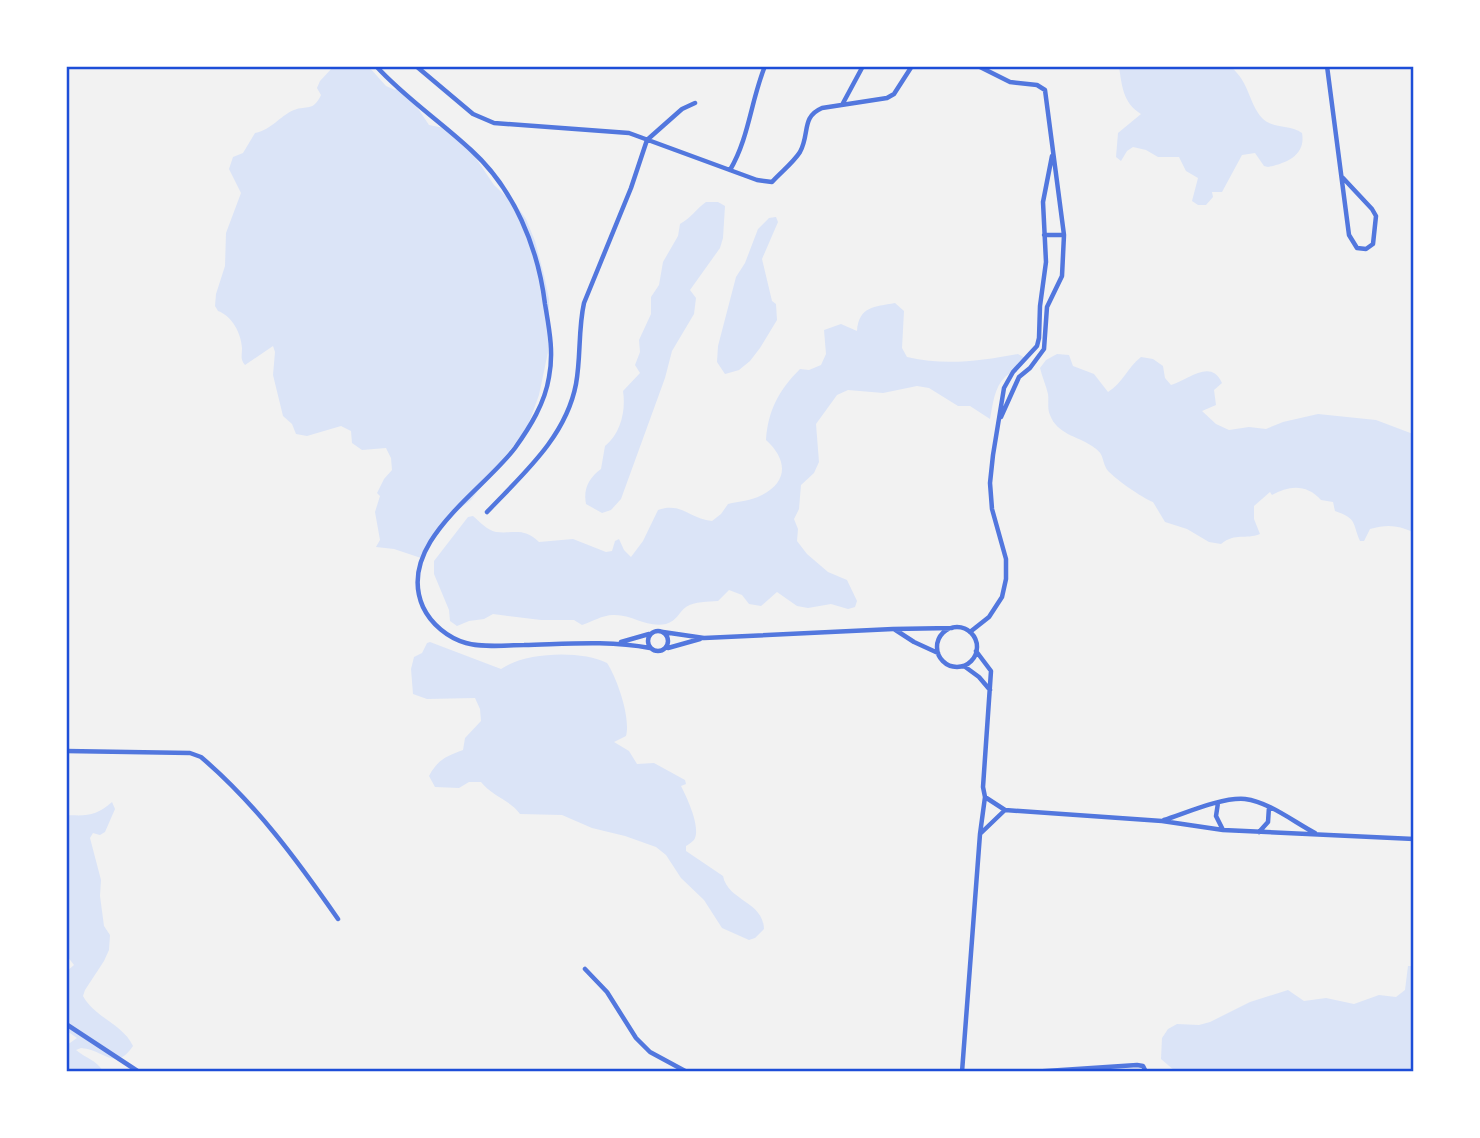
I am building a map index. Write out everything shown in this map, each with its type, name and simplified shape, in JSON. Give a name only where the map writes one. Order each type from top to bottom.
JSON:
[{"type":"street","points":[[376,66],[473,151],[505,191],[518,212],[541,274],[552,349],[549,378],[539,409],[514,449],[436,534],[418,563],[419,598],[428,617],[446,634],[467,643],[493,645],[620,643],[660,652],[704,638]]},
{"type":"street","points":[[416,66],[474,114],[494,123],[629,133],[757,180],[772,182],[798,154],[804,143],[808,118],[813,112],[822,108],[887,98],[894,94],[912,66]]},
{"type":"street","points":[[730,170],[741,148],[757,85],[765,66]]},
{"type":"street","points":[[840,105],[863,66]]},
{"type":"street","points":[[978,66],[1010,82],[1042,87],[1045,90],[1064,234],[1062,276],[1047,307],[1044,349],[1030,368],[1019,377],[999,421]]},
{"type":"street","points":[[1327,66],[1349,235],[1357,248],[1366,249],[1373,244],[1376,216],[1343,178]]},
{"type":"street","points":[[487,512],[547,447],[567,411],[578,371],[584,303],[631,188],[647,139],[682,108],[695,103]]},
{"type":"street","points":[[970,632],[989,617],[1002,597],[1006,579],[1006,559],[992,509],[990,482],[1004,388],[1013,372],[1037,346],[1046,262],[1043,202],[1052,156]]},
{"type":"street","points":[[1044,236],[1064,234]]},
{"type":"street","points":[[938,653],[938,640],[952,628]]},
{"type":"street","points":[[620,643],[663,632],[704,638],[958,628],[970,632],[974,638],[974,657],[964,666]]},
{"type":"street","points":[[893,629],[938,653],[945,663],[964,666],[979,677],[990,691]]},
{"type":"street","points":[[663,632],[668,641],[666,648]]},
{"type":"street","points":[[650,648],[648,642],[653,633]]},
{"type":"street","points":[[962,1072],[985,797],[983,788],[991,671],[976,651]]},
{"type":"street","points":[[66,751],[190,753],[201,757],[252,806],[284,842],[338,919]]},
{"type":"street","points":[[985,797],[1005,810],[1162,821],[1223,830],[1413,839]]},
{"type":"street","points":[[1162,821],[1230,799],[1247,800],[1269,807],[1316,833]]},
{"type":"street","points":[[1218,803],[1216,816],[1223,830]]},
{"type":"street","points":[[1258,832],[1268,822],[1269,807]]},
{"type":"street","points":[[980,834],[1005,810]]},
{"type":"street","points":[[585,969],[607,992],[636,1038],[650,1052],[687,1072]]},
{"type":"street","points":[[66,1024],[139,1072]]},
{"type":"street","points":[[1031,1072],[1137,1065],[1143,1066],[1146,1072]]},
{"type":"shaded area","points":[[333,67],[369,67],[386,86],[395,90],[399,88],[415,104],[429,125],[444,128],[473,154],[494,185],[526,219],[535,241],[549,299],[548,352],[539,395],[527,428],[471,500],[445,520],[421,558],[394,549],[376,547],[380,540],[375,512],[380,496],[377,493],[392,470],[391,458],[386,448],[362,450],[352,443],[351,431],[341,426],[307,436],[296,434],[292,424],[283,416],[273,375],[273,346],[245,365],[238,331],[215,306],[225,266],[226,233],[241,193],[229,169],[233,157],[243,153],[255,133],[266,129],[294,110],[315,104],[321,95],[317,88],[320,81]]},
{"type":"shaded area","points":[[1119,67],[1231,67],[1242,79],[1262,118],[1271,124],[1302,133],[1301,147],[1294,157],[1268,167],[1264,166],[1255,153],[1242,155],[1222,192],[1212,192],[1213,197],[1206,205],[1198,205],[1192,201],[1198,178],[1186,171],[1179,157],[1158,157],[1133,147],[1121,161],[1116,157],[1118,133],[1141,114],[1127,99]]},
{"type":"shaded area","points":[[706,202],[718,202],[725,206],[720,248],[690,290],[696,298],[694,314],[672,351],[665,378],[621,499],[611,510],[602,513],[586,504],[586,489],[593,476],[601,469],[605,446],[619,428],[624,406],[623,391],[640,373],[635,365],[640,352],[639,340],[651,314],[651,297],[659,285],[663,262],[678,236],[680,224]]},
{"type":"shaded area","points":[[776,217],[778,222],[762,259],[772,301],[776,304],[777,320],[750,361],[739,370],[725,374],[717,362],[718,346],[736,277],[745,263],[758,229],[769,218]]},
{"type":"shaded area","points":[[895,303],[904,311],[902,348],[907,357],[949,362],[1018,354],[1025,358],[998,386],[990,419],[970,406],[958,406],[929,388],[917,386],[883,393],[848,390],[837,395],[816,424],[819,462],[814,473],[801,485],[799,509],[794,519],[798,529],[797,541],[807,554],[828,572],[847,580],[857,601],[855,607],[848,609],[831,604],[808,608],[797,606],[777,592],[761,606],[749,604],[742,595],[729,590],[718,601],[690,605],[673,621],[659,625],[620,615],[601,617],[582,625],[574,620],[541,620],[493,614],[457,626],[450,621],[449,610],[434,574],[434,561],[468,517],[473,516],[496,532],[528,534],[539,542],[573,539],[606,552],[612,551],[615,541],[619,539],[631,557],[643,541],[658,510],[680,509],[712,521],[728,504],[754,499],[771,489],[781,476],[782,469],[778,455],[766,440],[769,419],[786,385],[800,369],[809,370],[821,365],[826,354],[824,330],[841,324],[857,331],[864,312]]},
{"type":"shaded area","points":[[1057,354],[1069,355],[1073,366],[1094,374],[1108,392],[1141,357],[1153,359],[1163,366],[1165,378],[1171,385],[1199,373],[1212,372],[1222,383],[1214,390],[1216,405],[1202,411],[1216,424],[1229,430],[1249,427],[1266,429],[1318,414],[1376,420],[1413,434],[1413,532],[1382,526],[1370,529],[1364,541],[1360,541],[1353,522],[1335,511],[1333,502],[1321,500],[1310,491],[1298,488],[1285,489],[1272,495],[1270,492],[1254,506],[1254,519],[1260,534],[1255,536],[1231,538],[1221,544],[1209,542],[1187,529],[1165,522],[1153,502],[1109,472],[1099,451],[1062,431],[1053,421],[1040,368],[1046,360]]},
{"type":"shaded area","points":[[430,642],[501,669],[524,659],[553,655],[583,656],[607,663],[619,688],[627,719],[626,736],[614,742],[629,751],[637,764],[654,763],[685,780],[686,784],[681,786],[696,826],[694,839],[686,846],[686,851],[723,876],[731,891],[758,912],[764,929],[749,940],[722,928],[704,900],[681,878],[666,855],[656,847],[592,828],[562,815],[520,814],[481,782],[469,782],[459,788],[435,787],[429,776],[432,770],[443,759],[463,750],[465,738],[481,721],[475,698],[427,699],[413,694],[411,669],[414,657],[422,653]]},
{"type":"shaded area","points":[[112,802],[115,809],[105,832],[100,835],[93,833],[90,838],[101,880],[100,896],[104,926],[110,935],[109,950],[83,996],[94,1010],[123,1032],[133,1046],[127,1054],[115,1059],[89,1049],[76,1050],[94,1061],[103,1071],[67,1071],[67,1045],[77,1038],[67,1031],[67,971],[74,965],[67,956],[66,815],[91,814]]},
{"type":"shaded area","points":[[1408,966],[1413,966],[1414,1065],[1408,1071],[1175,1071],[1161,1059],[1162,1038],[1168,1029],[1177,1024],[1199,1025],[1210,1022],[1250,1002],[1288,990],[1304,1001],[1326,998],[1354,1004],[1379,995],[1396,997],[1405,990]]}]
